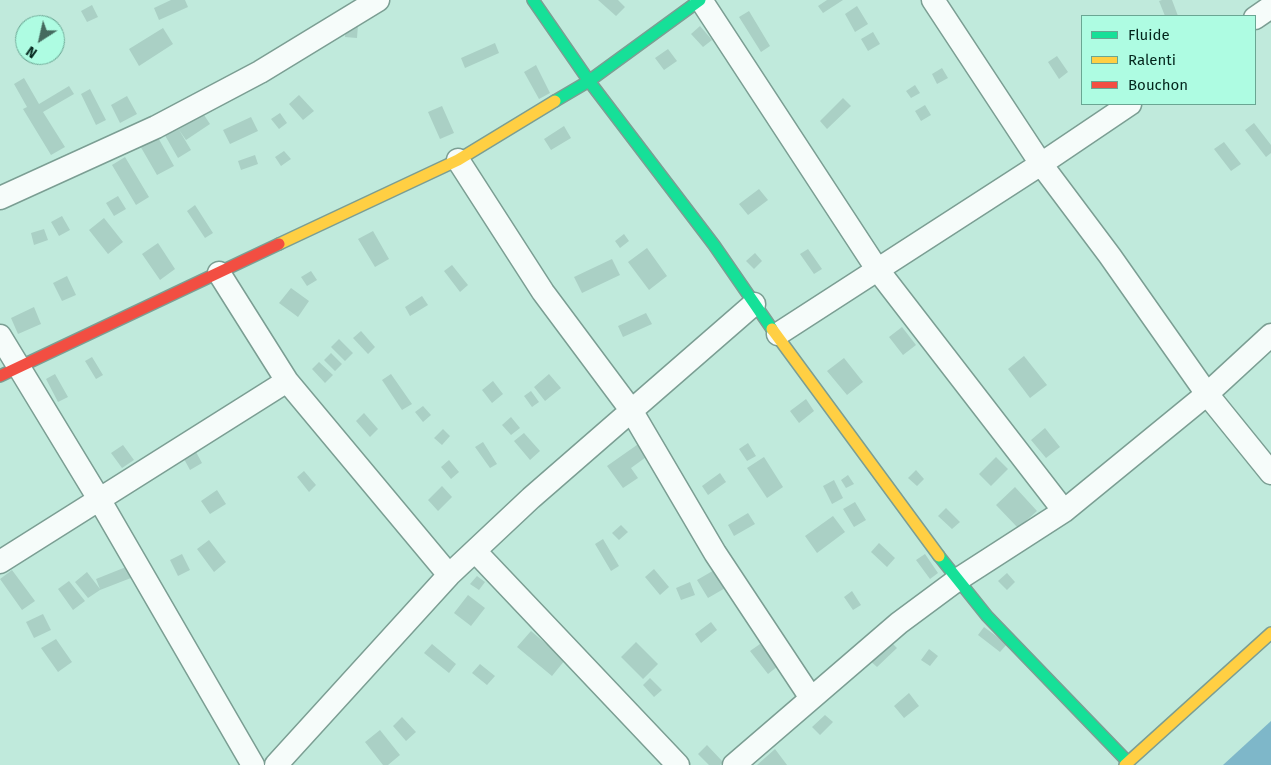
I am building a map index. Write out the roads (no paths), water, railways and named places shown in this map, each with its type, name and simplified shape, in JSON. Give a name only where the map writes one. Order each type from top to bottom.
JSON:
[{"type":"street","points":[[0,198],[174,118],[260,72],[378,0]]},
{"type":"street","points":[[533,0],[589,81],[714,245],[754,304],[778,334],[957,580],[987,616],[1126,764],[1271,632]]},
{"type":"street","points":[[9,372],[458,160],[589,81],[701,0],[877,269],[1064,511]]},
{"type":"street","points":[[933,0],[1042,164],[1110,256],[1207,394],[1271,473]]},
{"type":"street","points":[[1256,17],[1271,7]]},
{"type":"street","points":[[778,334],[1042,164],[1129,105]]},
{"type":"street","points":[[458,160],[543,292],[631,410],[715,553],[811,698]]},
{"type":"street","points":[[219,273],[287,381],[449,574]]},
{"type":"street","points":[[276,765],[449,574],[531,498],[754,304]]},
{"type":"street","points":[[734,765],[899,623],[957,580],[1064,511],[1207,394],[1271,335]]},
{"type":"street","points":[[0,336],[9,372],[99,499],[253,765]]},
{"type":"street","points":[[0,562],[287,381]]},
{"type":"street","points":[[475,551],[678,765]]},
{"type":"water","points":[[1271,721],[1271,765],[1223,765]]}]
